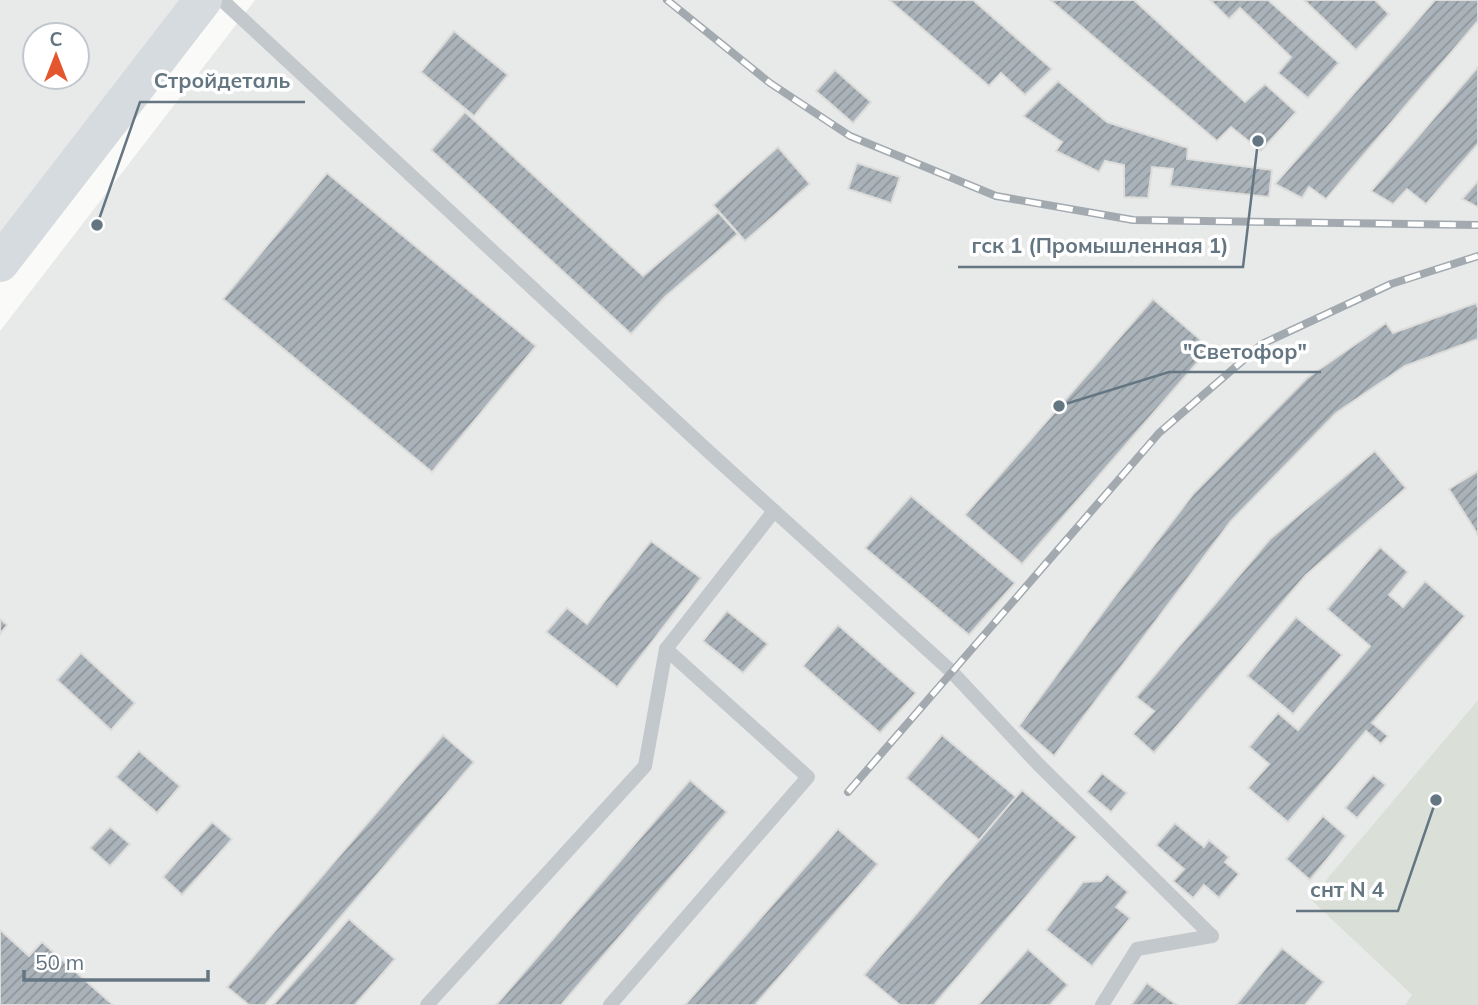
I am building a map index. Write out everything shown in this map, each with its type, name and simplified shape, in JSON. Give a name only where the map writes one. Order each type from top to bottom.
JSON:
[{"type":"main road","points":[[0,263],[203,0]]},
{"type":"lane","points":[[222,0],[774,511],[951,671],[1038,764],[1212,936],[1137,949],[1102,1005]]},
{"type":"lane","points":[[427,1005],[645,766],[666,649],[774,511]]},
{"type":"lane","points":[[610,1005],[808,777],[666,649]]},
{"type":"shaded area","points":[[0,0],[193,0],[0,248]]},
{"type":"shaded area","points":[[255,0],[1478,0],[1478,700],[1310,899],[1413,996],[1405,1005],[0,1005],[0,331]]},
{"type":"shaded area","points":[[1478,700],[1478,1005],[1405,1005],[1412,995],[1310,899]]},
{"type":"building","points":[[889,0],[973,0],[1052,69],[1025,95],[1001,73],[989,86]]},
{"type":"building","points":[[1050,0],[1134,0],[1245,102],[1265,84],[1296,112],[1261,151],[1231,127],[1217,141]]},
{"type":"building","points":[[1210,0],[1268,0],[1339,63],[1308,98],[1278,73],[1291,57],[1240,8],[1229,19]]},
{"type":"building","points":[[1304,0],[1375,0],[1389,14],[1356,50]]},
{"type":"building","points":[[1435,0],[1478,0],[1478,21],[1326,199],[1309,187],[1302,198],[1275,184]]},
{"type":"building","points":[[454,31],[508,75],[474,116],[421,72]]},
{"type":"building","points":[[1478,67],[1478,144],[1426,204],[1407,189],[1393,204],[1371,191]]},
{"type":"building","points":[[835,70],[871,102],[853,123],[816,91]]},
{"type":"building","points":[[1058,81],[1107,122],[1188,148],[1187,159],[1272,170],[1269,197],[1170,186],[1173,169],[1152,167],[1148,198],[1124,197],[1124,165],[1105,161],[1099,172],[1056,151],[1062,142],[1023,116]]},
{"type":"building","points":[[465,112],[643,276],[718,212],[738,234],[665,297],[631,334],[431,150]]},
{"type":"building","points":[[778,147],[810,184],[745,241],[713,205]]},
{"type":"building","points":[[857,163],[900,177],[891,203],[848,189]]},
{"type":"building","points":[[327,173],[536,346],[432,472],[223,299]]},
{"type":"building","points":[[1478,181],[1478,207],[1462,199]]},
{"type":"building","points":[[1153,299],[1210,348],[1022,564],[965,515]]},
{"type":"building","points":[[1476,303],[1478,339],[1405,366],[1336,413],[1231,521],[1054,756],[1019,726],[1194,493],[1307,378],[1386,323],[1393,333]]},
{"type":"building","points":[[1375,451],[1406,488],[1306,575],[1154,753],[1133,734],[1154,711],[1136,697],[1270,539]]},
{"type":"building","points":[[1478,471],[1478,535],[1449,489]]},
{"type":"building","points":[[911,496],[1015,583],[969,635],[865,548]]},
{"type":"building","points":[[651,541],[701,578],[617,687],[546,632],[567,608],[587,624]]},
{"type":"building","points":[[1380,547],[1408,572],[1389,595],[1403,607],[1425,581],[1465,616],[1372,723],[1388,736],[1381,744],[1366,731],[1288,822],[1248,788],[1269,764],[1249,747],[1278,713],[1298,730],[1370,646],[1327,609]]},
{"type":"building","points":[[727,611],[768,644],[743,673],[703,641]]},
{"type":"building","points":[[1296,617],[1342,655],[1293,714],[1247,676]]},
{"type":"building","points":[[0,619],[7,625],[0,634]]},
{"type":"building","points":[[838,625],[916,693],[880,733],[803,666]]},
{"type":"building","points":[[81,653],[135,703],[111,730],[57,680]]},
{"type":"building","points":[[443,735],[474,762],[265,1005],[249,1005],[227,987]]},
{"type":"building","points":[[942,735],[1016,797],[979,840],[906,778]]},
{"type":"building","points":[[139,751],[180,786],[157,813],[116,777]]},
{"type":"building","points":[[1102,773],[1127,793],[1111,812],[1087,792]]},
{"type":"building","points":[[1373,775],[1386,785],[1357,818],[1345,808]]},
{"type":"building","points":[[690,780],[727,812],[561,1005],[496,1005]]},
{"type":"building","points":[[1022,790],[1077,837],[934,1005],[900,1005],[864,975]]},
{"type":"building","points":[[1323,816],[1346,836],[1310,880],[1286,859]]},
{"type":"building","points":[[212,822],[232,839],[182,895],[163,877]]},
{"type":"building","points":[[1175,823],[1204,847],[1209,840],[1229,857],[1225,862],[1239,874],[1219,898],[1204,885],[1193,898],[1173,881],[1184,869],[1156,845]]},
{"type":"building","points":[[110,827],[130,844],[110,866],[90,848]]},
{"type":"building","points":[[838,829],[878,864],[755,1005],[685,1005]]},
{"type":"building","points":[[1107,874],[1128,892],[1116,907],[1130,918],[1092,966],[1046,930],[1083,882],[1101,881]]},
{"type":"building","points":[[349,919],[395,959],[355,1005],[273,1005]]},
{"type":"building","points":[[0,930],[29,956],[42,942],[113,1005],[0,1005]]},
{"type":"building","points":[[1282,948],[1324,982],[1305,1005],[1236,1005]]},
{"type":"building","points":[[1028,949],[1068,985],[1050,1005],[978,1005]]},
{"type":"building","points":[[1147,983],[1177,1005],[1131,1005]]},
{"type":"railway","points":[[667,0],[770,83],[850,136],[996,196],[1133,220],[1478,225]]},
{"type":"railway","points":[[848,792],[1159,433],[1262,344],[1391,284],[1478,256]]},
{"type":"place","name":"гск 1 (Промышленная 1)","points":[[1258,141]]},
{"type":"place","name":"Стройдеталь","points":[[97,225]]},
{"type":"place","name":"\"Светофор\"","points":[[1059,406]]},
{"type":"place","name":"снт N 4","points":[[1436,800]]}]
